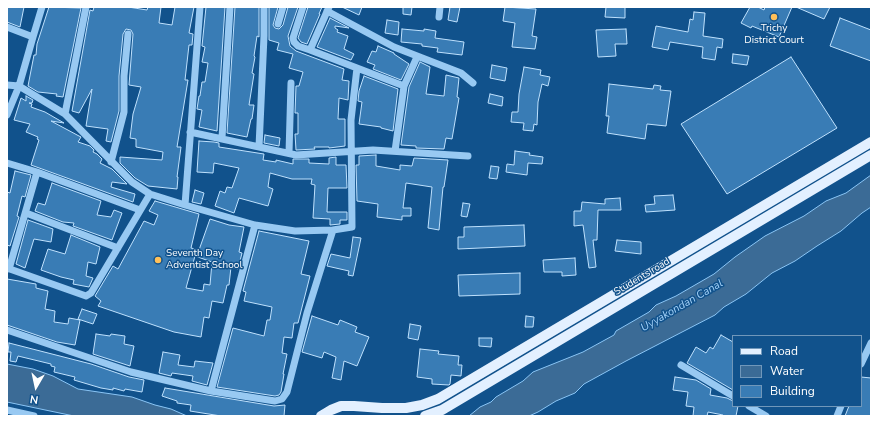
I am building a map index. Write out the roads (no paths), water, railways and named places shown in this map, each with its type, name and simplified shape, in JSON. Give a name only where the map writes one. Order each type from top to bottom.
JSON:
[{"type":"main road","points":[[321,416],[341,406],[406,408],[422,405],[438,399],[871,142]]},
{"type":"main road","name":"Students road","points":[[424,416],[442,410],[871,155]]},
{"type":"street","points":[[7,115],[19,86],[42,7]]},
{"type":"street","points":[[65,114],[86,7]]},
{"type":"street","points":[[185,205],[200,7]]},
{"type":"street","points":[[222,138],[230,7]]},
{"type":"street","points":[[259,147],[264,7]]},
{"type":"street","points":[[278,24],[283,7]]},
{"type":"street","points":[[303,7],[293,38],[294,42],[298,46],[404,86]]},
{"type":"street","points":[[439,17],[440,7]]},
{"type":"street","points":[[310,50],[328,9],[394,47],[461,73],[473,83]]},
{"type":"street","points":[[7,27],[33,37]]},
{"type":"street","points":[[111,162],[124,112],[124,76],[128,34]]},
{"type":"street","points":[[395,151],[404,86],[406,78],[417,57]]},
{"type":"street","points":[[7,85],[19,86],[65,114],[132,182],[150,194],[256,225],[295,231],[333,230],[352,227],[351,120],[357,68]]},
{"type":"street","points":[[289,154],[291,83]]},
{"type":"street","points":[[190,132],[296,155],[352,151],[395,151],[468,156]]},
{"type":"street","points":[[7,163],[37,172],[140,210]]},
{"type":"street","points":[[37,172],[26,213],[8,268],[86,296],[91,293],[150,194]]},
{"type":"street","points":[[26,213],[118,248]]},
{"type":"street","points":[[211,391],[256,225]]},
{"type":"street","points":[[7,330],[132,372],[211,391],[275,401],[282,399],[288,392],[307,313],[333,230]]},
{"type":"street","points":[[862,362],[871,343]]},
{"type":"street","points":[[680,365],[732,395]]},
{"type":"street","points":[[751,407],[766,416]]},
{"type":"street","points":[[7,410],[34,416]]},
{"type":"water","name":"Uyyakondan Canal","points":[[871,175],[871,207],[841,231],[795,261],[772,273],[746,294],[724,307],[715,315],[626,361],[584,384],[575,393],[556,401],[529,416],[469,416],[480,407],[491,402],[496,397],[523,381],[533,372],[583,352],[614,335],[616,331],[649,312],[656,305],[676,296],[714,274],[765,236],[804,216],[826,201],[846,193]]},
{"type":"water","points":[[7,364],[33,369],[53,376],[78,389],[132,397],[171,409],[187,416],[74,416],[7,402]]},
{"type":"place","name":"Trichy District Court","points":[[774,17]]},
{"type":"place","name":"Seventh Day Adventist School","points":[[158,260]]}]
